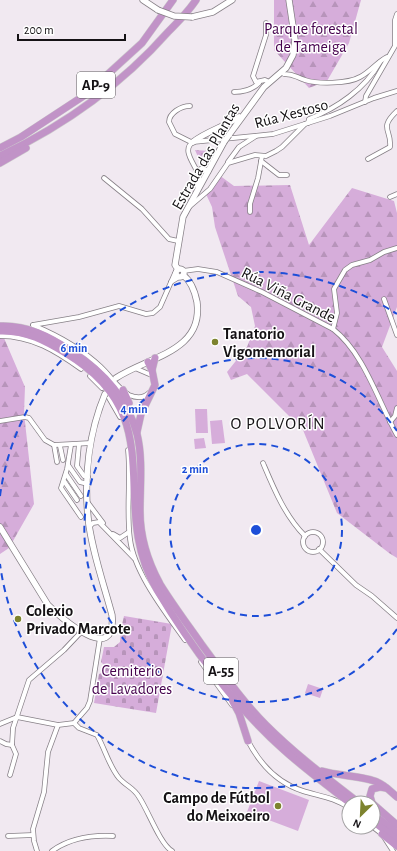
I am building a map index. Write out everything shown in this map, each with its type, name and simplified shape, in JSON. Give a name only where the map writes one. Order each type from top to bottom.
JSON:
[{"type":"highway","name":"AP-9","points":[[0,148],[21,137],[84,95],[142,43],[173,0]]},
{"type":"highway","name":"AP-9","points":[[0,156],[73,116],[144,59],[196,0]]},
{"type":"highway","points":[[0,162],[48,135],[73,116]]},
{"type":"highway","points":[[0,322],[33,325]]},
{"type":"highway","name":"A-55","points":[[0,326],[18,327],[36,331],[89,362],[114,387],[124,402],[137,434],[140,458],[140,511],[144,538],[149,559],[159,582],[176,609],[241,698],[265,724],[307,762],[349,795]]},
{"type":"highway","name":"A-55","points":[[0,331],[26,334],[52,345],[94,373],[115,398],[124,416],[130,435],[134,461],[136,524],[142,556],[151,578],[172,614],[224,686],[261,729],[283,750],[341,796]]},
{"type":"highway","points":[[151,372],[155,358]]},
{"type":"highway","points":[[137,434],[144,408],[154,390],[155,379],[146,362]]},
{"type":"highway","points":[[123,390],[138,426]]},
{"type":"highway","points":[[152,589],[172,614]]},
{"type":"highway","points":[[224,686],[239,712],[248,741]]},
{"type":"highway","points":[[307,762],[322,772],[375,781],[397,797]]},
{"type":"highway","points":[[370,795],[372,789],[380,787],[387,789]]},
{"type":"highway","points":[[381,811],[397,825]]},
{"type":"highway","points":[[381,820],[397,833]]},
{"type":"highway","points":[[381,827],[397,840]]},
{"type":"highway","points":[[382,834],[397,846]]},
{"type":"street","points":[[144,0],[158,10],[174,16],[192,18],[214,12],[232,0]]},
{"type":"street","name":"Estrada das Plantas","points":[[180,273],[175,264],[180,226],[186,210],[198,189],[200,177],[208,171],[242,114],[269,82],[290,63],[295,49],[295,40],[288,0]]},
{"type":"street","points":[[365,102],[366,96],[396,43],[394,24],[397,14]]},
{"type":"street","points":[[259,83],[256,82],[253,76],[266,34],[266,23]]},
{"type":"street","points":[[281,72],[284,74],[294,74],[306,80],[336,82],[361,77],[388,57]]},
{"type":"street","points":[[261,158],[282,147],[309,120],[354,94],[365,84],[382,60]]},
{"type":"street","points":[[234,92],[249,90],[265,80],[269,82]]},
{"type":"street","name":"Rúa Xestoso","points":[[192,142],[272,134],[397,91]]},
{"type":"street","points":[[190,106],[179,108],[170,117],[169,122],[176,134],[192,142]]},
{"type":"street","points":[[368,159],[390,147],[386,126],[397,110]]},
{"type":"street","points":[[200,177],[199,168],[188,151],[192,142],[202,135],[226,126],[242,114]]},
{"type":"street","points":[[186,210],[210,189],[239,147],[257,136]]},
{"type":"street","points":[[228,163],[255,155],[261,158],[279,175],[287,175]]},
{"type":"street","points":[[250,212],[250,204],[258,178],[261,158]]},
{"type":"street","points":[[199,168],[208,171]]},
{"type":"street","points":[[104,178],[142,209],[169,239],[178,242]]},
{"type":"street","points":[[390,197],[397,194]]},
{"type":"street","points":[[333,329],[337,313],[334,290],[345,270],[352,265],[370,260],[384,252],[397,248]]},
{"type":"street","name":"Rúa Viña Grande","points":[[180,273],[198,269],[223,275],[262,292],[333,329],[343,337],[354,352],[396,432]]},
{"type":"street","points":[[33,325],[79,317],[119,306],[146,314],[153,313],[160,307],[171,282],[180,273],[191,284],[196,298],[197,314],[194,325],[187,339],[179,347],[116,378]]},
{"type":"street","points":[[384,299],[397,335]]},
{"type":"street","points":[[42,329],[43,324]]},
{"type":"street","points":[[33,325],[79,350],[99,365],[123,390],[135,397],[146,396],[152,384],[151,372],[134,368]]},
{"type":"street","points":[[0,336],[18,337],[45,346],[83,370],[99,384],[108,396],[121,420],[127,442],[130,532],[136,560]]},
{"type":"street","points":[[0,528],[48,605],[88,636],[100,638],[106,636],[110,631],[112,624],[89,527],[88,517],[88,478],[91,443],[105,394]]},
{"type":"street","points":[[390,422],[395,416],[397,408]]},
{"type":"street","points":[[0,421],[25,417],[29,418],[45,440],[54,445],[60,446],[91,443]]},
{"type":"street","points":[[79,444],[77,466],[84,476],[88,478]]},
{"type":"street","points":[[54,445],[57,462]]},
{"type":"street","points":[[72,445],[66,474],[61,488],[81,517]]},
{"type":"street","points":[[60,446],[63,460]]},
{"type":"street","points":[[263,463],[276,494],[296,527],[305,536]]},
{"type":"street","points":[[68,465],[80,482],[88,484]]},
{"type":"street","points":[[66,474],[81,496]]},
{"type":"street","points":[[64,481],[77,500]]},
{"type":"street","points":[[88,503],[97,517],[116,536],[124,537]]},
{"type":"street","points":[[88,517],[97,517]]},
{"type":"street","points":[[88,517],[98,522],[136,560],[152,589],[156,600],[235,711],[248,741],[258,759],[279,780],[293,788],[331,798],[341,804]]},
{"type":"street","points":[[89,527],[93,523],[98,522]]},
{"type":"street","points":[[121,544],[124,537],[130,532]]},
{"type":"street","points":[[311,533],[320,535],[322,544],[319,549],[310,552],[305,548],[303,542],[305,536],[311,533]]},
{"type":"street","points":[[319,549],[356,585],[372,596],[397,618]]},
{"type":"street","points":[[10,775],[16,754],[12,745],[14,728],[32,676],[64,650],[81,632]]},
{"type":"street","points":[[0,724],[17,717],[58,725],[74,723],[87,708],[90,701],[100,638]]},
{"type":"street","points":[[74,723],[79,728],[97,735],[115,773],[120,780],[135,791],[154,822],[164,845],[172,851]]},
{"type":"street","points":[[37,851],[33,835],[36,815],[44,792],[48,752],[58,725]]},
{"type":"street","points":[[0,740],[6,744],[12,745]]},
{"type":"street","points":[[382,834],[393,851]]},
{"type":"street","points":[[8,836],[33,835]]},
{"type":"street","points":[[52,851],[66,842],[92,836],[113,836]]},
{"type":"green space","name":"Parque forestal de Tameiga","points":[[274,0],[361,0],[349,43],[327,81],[309,88],[274,50]]},
{"type":"green space","points":[[195,150],[209,151],[202,161],[199,159]]},
{"type":"green space","points":[[219,175],[234,186],[290,185],[309,245],[352,188],[394,201],[397,213],[397,307],[382,347],[397,371],[397,558],[337,513],[303,430],[247,374],[231,380],[227,372],[247,347],[255,326],[251,307],[238,296],[215,227],[212,207],[206,194],[215,186]]},
{"type":"green space","points":[[0,337],[4,338],[25,387],[24,413],[34,504],[9,548],[0,554]]},
{"type":"green space","points":[[195,409],[207,409],[208,433],[196,433]]},
{"type":"green space","points":[[222,420],[225,443],[212,444],[210,421]]},
{"type":"green space","points":[[204,438],[206,448],[195,449],[194,439]]},
{"type":"green space","name":"Cemiterio de Lavadores","points":[[124,616],[172,624],[156,713],[94,703],[99,674],[103,672],[105,666],[101,662],[104,647],[114,647],[120,642]]},
{"type":"green space","points":[[308,684],[323,689],[320,698],[305,693]]},
{"type":"green space","name":"Campo de Fútbol do Meixoeiro","points":[[259,781],[309,800],[298,831],[247,812]]},
{"type":"place","name":"Tanatorio Vigomemorial","points":[[215,342]]},
{"type":"place","name":"Colexio Privado Marcote","points":[[18,619]]},
{"type":"place","name":"Campo de Fútbol do Meixoeiro","points":[[278,806]]},
{"type":"district","name":"O POLVORÍN","points":[[278,423]]}]
